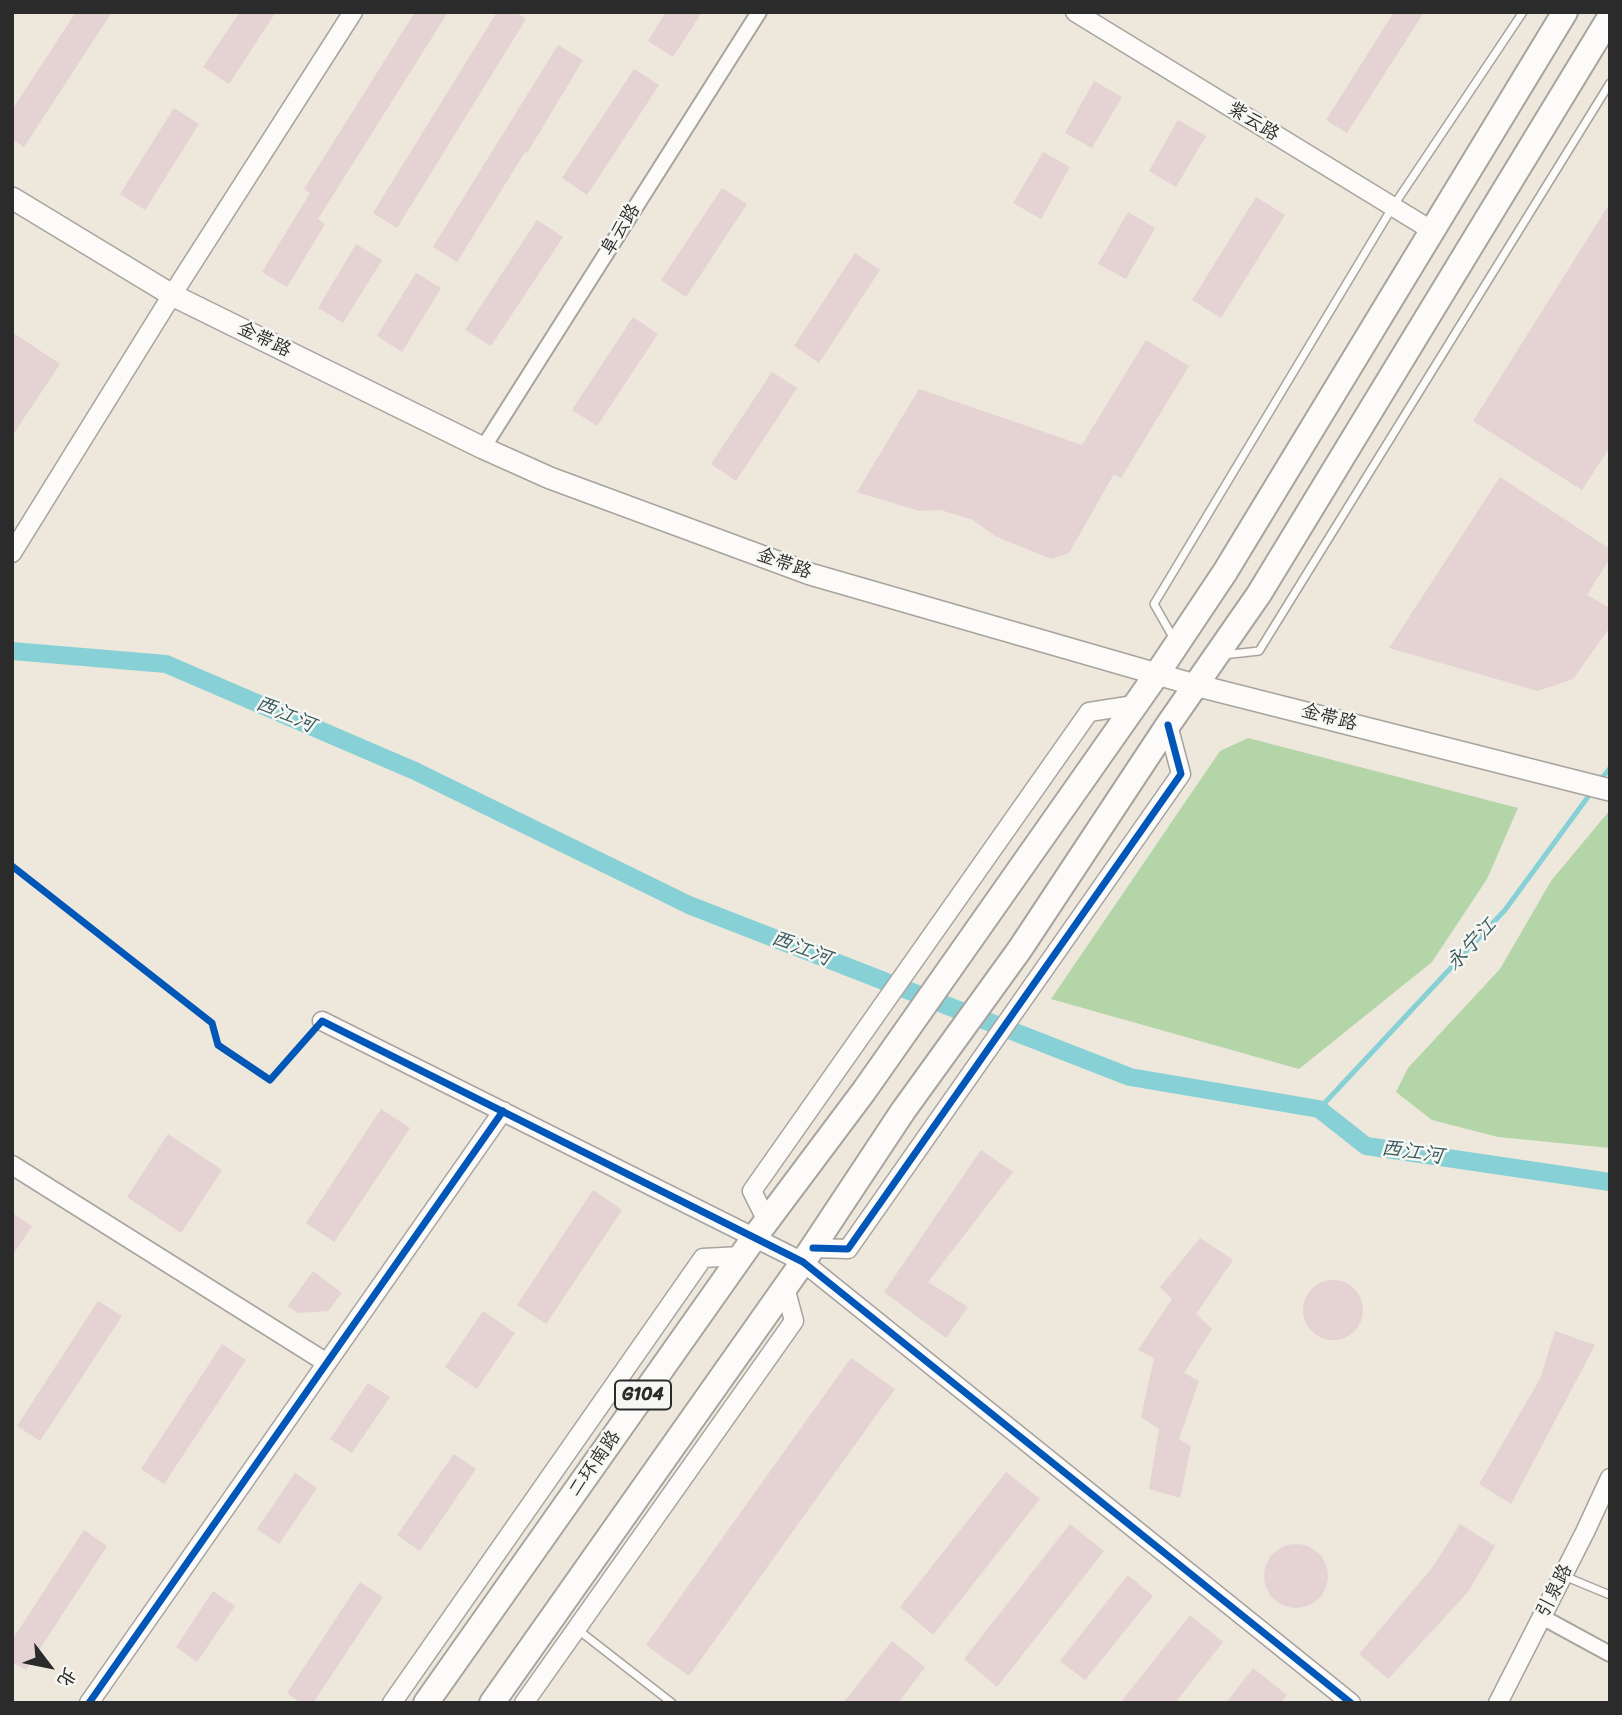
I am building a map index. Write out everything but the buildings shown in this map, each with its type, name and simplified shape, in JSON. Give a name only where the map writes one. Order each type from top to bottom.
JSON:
[{"type":"highway","name":"二环南路","points":[[426,1703],[754,1238],[864,1091],[1157,674],[1224,572],[1565,12]]},
{"type":"highway","points":[[1168,725],[1259,594],[1610,18]]},
{"type":"highway","name":"G104","points":[[492,1703],[808,1255],[903,1111],[1020,949],[1168,725]]},
{"type":"main road","name":"金带路","points":[[12,198],[172,295],[550,478],[810,574],[1195,685],[1610,790]]},
{"type":"street","points":[[12,554],[172,295],[353,12]]},
{"type":"street","name":"阜云路","points":[[483,447],[759,12]]},
{"type":"street","name":"紫云路","points":[[1075,12],[1431,230]]},
{"type":"street","points":[[754,1238],[752,1191],[1089,712],[1134,705]]},
{"type":"street","points":[[808,1255],[848,1249],[1181,774],[1168,725]]},
{"type":"street","points":[[323,1021],[754,1238],[808,1255],[1351,1703]]},
{"type":"street","points":[[89,1703],[503,1111]]},
{"type":"street","points":[[12,1165],[327,1363]]},
{"type":"street","points":[[392,1703],[703,1258],[754,1238]]},
{"type":"street","points":[[524,1703],[794,1321],[785,1287]]},
{"type":"street","name":"引泉路","points":[[1498,1703],[1610,1478]]},
{"type":"street","points":[[1542,1617],[1610,1654]]},
{"type":"lane","points":[[1177,644],[1154,604],[1392,208],[1523,12]]},
{"type":"lane","points":[[1215,656],[1259,651],[1610,83]]},
{"type":"lane","points":[[1563,1576],[1610,1595]]},
{"type":"lane","points":[[576,1629],[672,1703]]},
{"type":"green space","points":[[1248,738],[1518,808],[1487,879],[1432,962],[1299,1069],[1051,999],[1220,751]]},
{"type":"green space","points":[[1610,810],[1610,1148],[1498,1137],[1432,1120],[1396,1092],[1408,1068],[1500,969],[1551,881]]},
{"type":"waterway","name":"西江河","points":[[12,651],[166,664],[415,771],[689,905],[1130,1077],[1319,1109],[1366,1146],[1610,1182]]},
{"type":"waterway","name":"永宁江","points":[[1599,782],[1610,768]]},
{"type":"waterway","name":"永宁江","points":[[1319,1109],[1505,910],[1593,790]]},
{"type":"cycle path","points":[[813,1248],[848,1249],[1181,774],[1168,725]]},
{"type":"cycle path","points":[[12,866],[212,1023],[218,1045],[270,1080],[322,1021],[803,1262],[1351,1703]]},
{"type":"cycle path","points":[[89,1703],[503,1111]]}]
